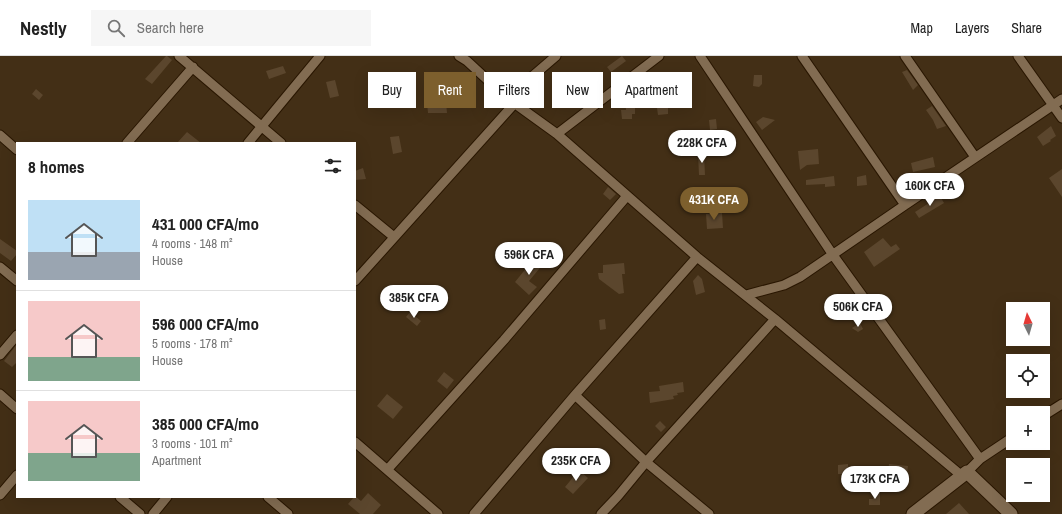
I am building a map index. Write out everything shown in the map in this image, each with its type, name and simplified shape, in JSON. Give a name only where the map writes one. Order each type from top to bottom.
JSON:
[{"type":"street","points":[[179,56],[280,142]]},
{"type":"street","points":[[249,142],[320,56]]},
{"type":"street","points":[[459,56],[484,76]]},
{"type":"street","points":[[540,72],[556,56]]},
{"type":"street","points":[[557,134],[659,56]]},
{"type":"street","points":[[700,56],[833,255],[980,459]]},
{"type":"street","points":[[802,56],[904,205]]},
{"type":"street","points":[[905,56],[975,157]]},
{"type":"street","points":[[1018,56],[1062,118]]},
{"type":"street","points":[[128,142],[192,68]]},
{"type":"street","points":[[746,295],[784,285],[800,277],[1062,99]]},
{"type":"street","points":[[356,280],[504,108]]},
{"type":"street","points":[[522,108],[557,134],[697,257],[746,295],[1011,514]]},
{"type":"street","points":[[0,135],[16,149]]},
{"type":"street","points":[[387,470],[504,340],[627,196]]},
{"type":"street","points":[[356,206],[394,237]]},
{"type":"street","points":[[474,514],[575,395],[697,257]]},
{"type":"street","points":[[0,267],[16,280]]},
{"type":"street","points":[[601,514],[775,319]]},
{"type":"street","points":[[0,355],[16,336]]},
{"type":"street","points":[[0,394],[16,408]]},
{"type":"street","points":[[575,395],[646,462],[709,514]]},
{"type":"street","points":[[1050,412],[1062,404]]},
{"type":"street","points":[[913,514],[964,474],[980,459],[1006,441]]},
{"type":"street","points":[[356,443],[438,514]]},
{"type":"street","points":[[0,494],[16,476]]},
{"type":"street","points":[[121,498],[140,514]]},
{"type":"street","points":[[152,514],[166,498]]},
{"type":"street","points":[[269,498],[288,514]]},
{"type":"building","points":[[166,56],[172,60],[152,84],[145,79]]},
{"type":"building","points":[[622,56],[626,61],[611,72],[607,67]]},
{"type":"building","points":[[283,66],[286,73],[269,79],[266,71]]},
{"type":"building","points":[[907,70],[918,85],[913,90],[902,72]]},
{"type":"building","points":[[754,75],[762,75],[762,84],[759,87],[753,86]]},
{"type":"building","points":[[335,80],[339,96],[330,98],[326,82]]},
{"type":"building","points":[[36,89],[43,95],[39,100],[32,94]]},
{"type":"building","points":[[932,106],[946,126],[937,129],[926,110]]},
{"type":"building","points":[[428,108],[447,108],[447,113],[428,113]]},
{"type":"building","points":[[626,108],[635,108],[635,114],[632,114],[632,119],[622,119],[621,110],[626,110]]},
{"type":"building","points":[[657,108],[668,108],[668,114],[658,115]]},
{"type":"building","points":[[763,117],[775,120],[762,130],[756,122]]},
{"type":"building","points":[[716,119],[717,129],[710,130],[709,120]]},
{"type":"building","points":[[1051,126],[1056,136],[1043,146],[1037,137]]},
{"type":"building","points":[[187,132],[200,142],[178,142]]},
{"type":"building","points":[[399,136],[402,152],[393,154],[390,137]]},
{"type":"building","points":[[818,149],[819,164],[807,165],[800,170],[798,151]]},
{"type":"building","points":[[698,154],[704,154],[705,175],[699,175]]},
{"type":"building","points":[[933,157],[935,167],[913,172],[911,163]]},
{"type":"building","points":[[363,168],[366,179],[356,180],[356,171]]},
{"type":"building","points":[[1062,169],[1062,197],[1049,178]]},
{"type":"building","points":[[866,175],[867,185],[857,186],[857,177]]},
{"type":"building","points":[[834,176],[835,186],[825,187],[825,184],[806,185],[806,180]]},
{"type":"building","points":[[608,187],[616,194],[610,200],[603,194]]},
{"type":"building","points":[[940,196],[944,203],[919,218],[915,212]]},
{"type":"building","points":[[722,213],[723,228],[707,229],[706,214]]},
{"type":"building","points":[[883,238],[891,247],[896,244],[900,249],[874,267],[864,252]]},
{"type":"building","points":[[0,239],[16,250],[16,255],[11,261],[0,253]]},
{"type":"building","points":[[536,256],[544,263],[529,281],[537,287],[529,295],[515,282]]},
{"type":"building","points":[[624,263],[625,274],[622,274],[624,293],[619,294],[599,279],[598,273],[603,273],[603,265]]},
{"type":"building","points":[[698,275],[702,279],[705,292],[696,295],[693,281]]},
{"type":"building","points":[[410,312],[421,321],[417,326],[406,317]]},
{"type":"building","points":[[605,319],[606,329],[600,330],[599,320]]},
{"type":"building","points":[[860,323],[863,329],[858,332],[852,328]]},
{"type":"building","points":[[16,345],[16,363],[12,367],[4,361]]},
{"type":"building","points":[[444,372],[454,380],[447,389],[437,381]]},
{"type":"building","points":[[683,382],[684,392],[677,393],[678,395],[673,396],[674,399],[650,403],[649,392],[660,391],[659,386]]},
{"type":"building","points":[[387,394],[403,407],[393,419],[377,406]]},
{"type":"building","points":[[660,421],[666,427],[661,432],[655,426]]},
{"type":"building","points":[[848,464],[848,474],[838,474],[838,465]]},
{"type":"building","points":[[889,464],[908,466],[907,473],[888,471]]},
{"type":"building","points":[[579,470],[588,478],[573,494],[565,487]]},
{"type":"building","points":[[368,493],[381,505],[373,514],[360,514],[348,504],[356,497],[361,501]]},
{"type":"building","points":[[873,493],[880,493],[880,505],[869,505],[869,499],[873,499]]},
{"type":"building","points":[[959,503],[969,514],[946,514]]}]
